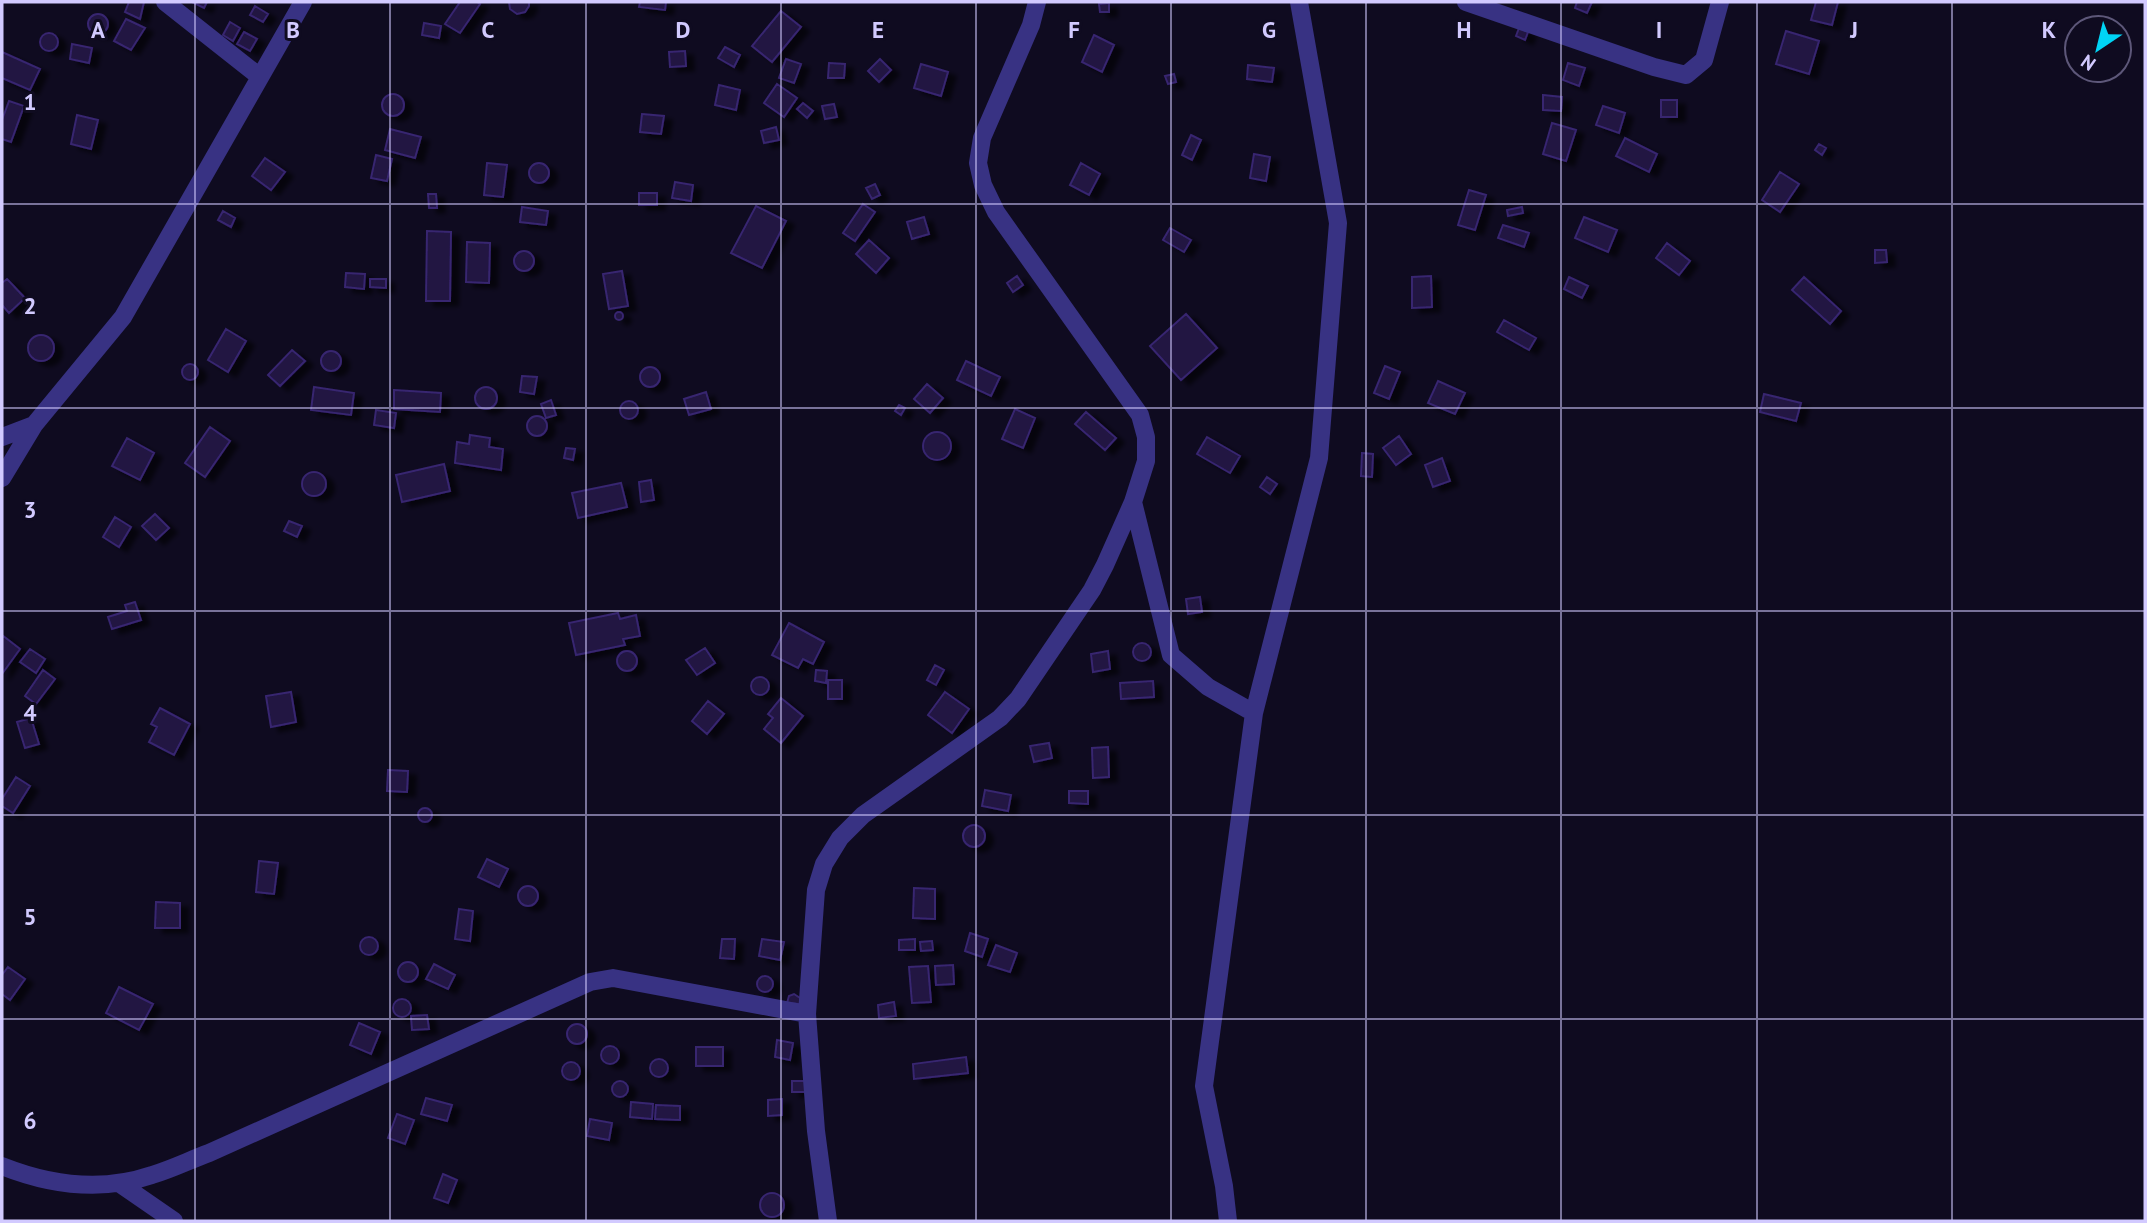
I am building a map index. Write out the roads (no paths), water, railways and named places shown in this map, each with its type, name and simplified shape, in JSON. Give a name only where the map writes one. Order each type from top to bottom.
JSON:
[{"type":"street","points":[[165,2],[260,77]]},
{"type":"street","points":[[2,478],[34,425],[123,317],[303,2]]},
{"type":"street","points":[[828,1221],[816,1131],[807,1014],[816,890],[824,864],[840,838],[863,815],[1000,718],[1018,699],[1105,565],[1133,502],[1146,461],[1146,437],[1140,415],[996,212],[978,163],[982,138],[1031,25],[1037,2]]},
{"type":"street","points":[[1228,1221],[1224,1186],[1204,1086],[1254,713],[1319,458],[1338,223],[1299,2]]},
{"type":"street","points":[[1466,2],[1654,67],[1686,75],[1704,60],[1720,2]]},
{"type":"street","points":[[2,437],[34,425]]},
{"type":"street","points":[[1133,502],[1171,655],[1208,687],[1254,713]]},
{"type":"street","points":[[2,1166],[24,1174],[90,1186],[151,1176],[209,1153],[590,982],[613,978],[807,1014]]},
{"type":"street","points":[[119,1183],[174,1221]]}]
